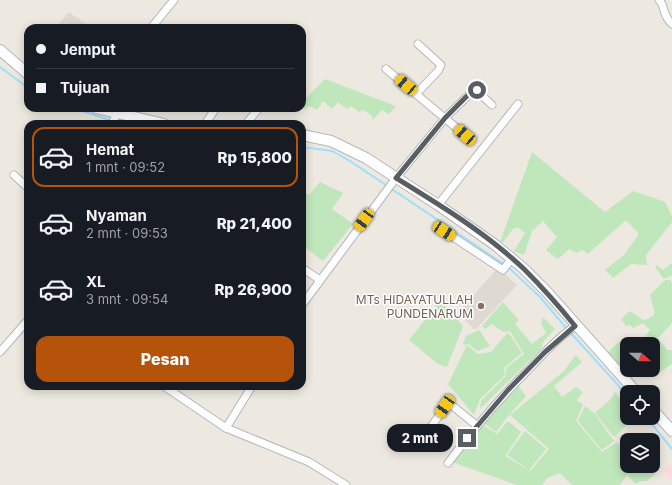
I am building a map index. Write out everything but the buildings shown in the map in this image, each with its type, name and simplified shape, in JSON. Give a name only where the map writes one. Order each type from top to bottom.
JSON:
[{"type":"main road","points":[[0,50],[24,71]]},
{"type":"main road","points":[[104,112],[115,119]]},
{"type":"main road","points":[[306,135],[345,146],[395,180],[438,204],[508,263],[547,292],[574,327],[629,385]]},
{"type":"main road","points":[[660,418],[672,431]]},
{"type":"street","points":[[154,24],[174,0]]},
{"type":"street","points":[[659,0],[662,3],[665,18],[672,24]]},
{"type":"street","points":[[416,94],[438,71],[441,65],[418,44]]},
{"type":"street","points":[[386,69],[465,135]]},
{"type":"street","points":[[306,299],[382,196],[445,118],[475,89],[492,105]]},
{"type":"street","points":[[438,204],[518,104]]},
{"type":"street","points":[[249,120],[256,112]]},
{"type":"street","points":[[14,175],[24,184]]},
{"type":"street","points":[[444,231],[503,270],[508,263]]},
{"type":"street","points":[[306,271],[320,280]]},
{"type":"street","points":[[0,352],[24,325]]},
{"type":"street","points":[[448,463],[476,425],[529,368],[574,327]]},
{"type":"street","points":[[170,390],[226,428],[310,462],[346,485]]},
{"type":"street","points":[[226,428],[250,390]]},
{"type":"street","points":[[424,436],[447,404],[454,407],[476,425]]},
{"type":"shaded area","points":[[69,12],[86,24],[58,24]]},
{"type":"shaded area","name":"MTs HIDAYATULLAH PUNDENARUM","points":[[498,268],[517,285],[475,330],[457,313]]},
{"type":"shaded area","points":[[670,463],[672,465],[672,481],[663,471]]},
{"type":"green space","points":[[325,79],[396,106],[389,114],[382,110],[373,120],[372,116],[363,110],[359,112],[351,106],[347,109],[338,102],[332,109],[323,101],[317,110],[309,106],[306,108],[306,98]]},
{"type":"green space","points":[[532,152],[605,212],[633,191],[665,202],[672,216],[672,222],[646,255],[647,265],[631,264],[613,278],[605,270],[624,255],[639,234],[626,220],[588,254],[582,250],[577,253],[569,249],[558,259],[546,250],[557,237],[543,221],[532,231],[524,255],[514,251],[525,233],[519,228],[514,228],[502,243],[500,242]]},
{"type":"green space","points":[[320,182],[343,193],[332,209],[353,224],[323,261],[306,248],[306,193],[309,195]]},
{"type":"green space","points":[[672,263],[672,275],[664,279],[655,267],[656,265],[663,270]]},
{"type":"green space","points":[[665,280],[670,280],[672,283],[672,323],[659,337],[647,337],[646,335],[650,330],[643,323],[633,328],[630,325],[626,326],[621,319],[630,311],[643,320],[648,319],[655,314],[650,295]]},
{"type":"green space","points":[[440,301],[463,326],[447,367],[438,364],[409,340]]},
{"type":"green space","points":[[503,302],[519,320],[515,324],[532,344],[546,333],[541,323],[543,317],[555,329],[543,342],[541,349],[480,409],[481,401],[506,376],[506,368],[524,354],[510,331],[503,332],[492,324],[485,329],[482,326]]},
{"type":"green space","points":[[479,330],[490,346],[478,351],[468,344],[463,344],[466,336]]},
{"type":"green space","points":[[508,332],[522,353],[504,368],[505,375],[480,399],[474,415],[448,384],[467,345],[478,354],[491,352]]},
{"type":"green space","points":[[620,341],[620,367],[607,353]]},
{"type":"green space","points":[[660,341],[667,350],[672,350],[672,364],[662,371],[660,369]]},
{"type":"green space","points":[[576,355],[582,362],[554,386],[562,397],[576,387],[583,392],[577,400],[583,405],[576,421],[602,452],[617,442],[620,445],[620,473],[654,473],[655,474],[647,481],[641,481],[636,484],[627,475],[620,485],[572,485],[560,473],[547,478],[542,485],[517,485],[452,462],[481,424],[497,434],[508,421],[521,432],[505,456],[530,471],[549,449],[510,415],[563,372]]},
{"type":"green space","points":[[517,384],[526,396],[496,432],[482,422]]},
{"type":"green space","points":[[615,392],[620,399],[620,425],[627,425],[614,437],[595,413],[610,400]]},
{"type":"green space","points":[[585,406],[594,413],[614,441],[602,450],[578,421]]},
{"type":"green space","points":[[525,431],[546,449],[529,470],[507,455]]},
{"type":"waterway","points":[[0,67],[24,85]]},
{"type":"waterway","points":[[85,112],[110,120]]},
{"type":"waterway","points":[[306,148],[332,151],[350,161],[505,265]]},
{"type":"waterway","points":[[508,267],[540,297],[567,329]]},
{"type":"waterway","points":[[570,332],[620,387]]},
{"type":"waterway","points":[[653,425],[672,449]]},
{"type":"place","name":"MTs HIDAYATULLAH PUNDENARUM","points":[[481,306]]},
{"type":"route","points":[[467,438],[476,425],[508,390],[545,352],[575,326],[547,292],[512,258],[438,204],[396,178],[445,118],[472,91],[475,89],[477,90]]}]
